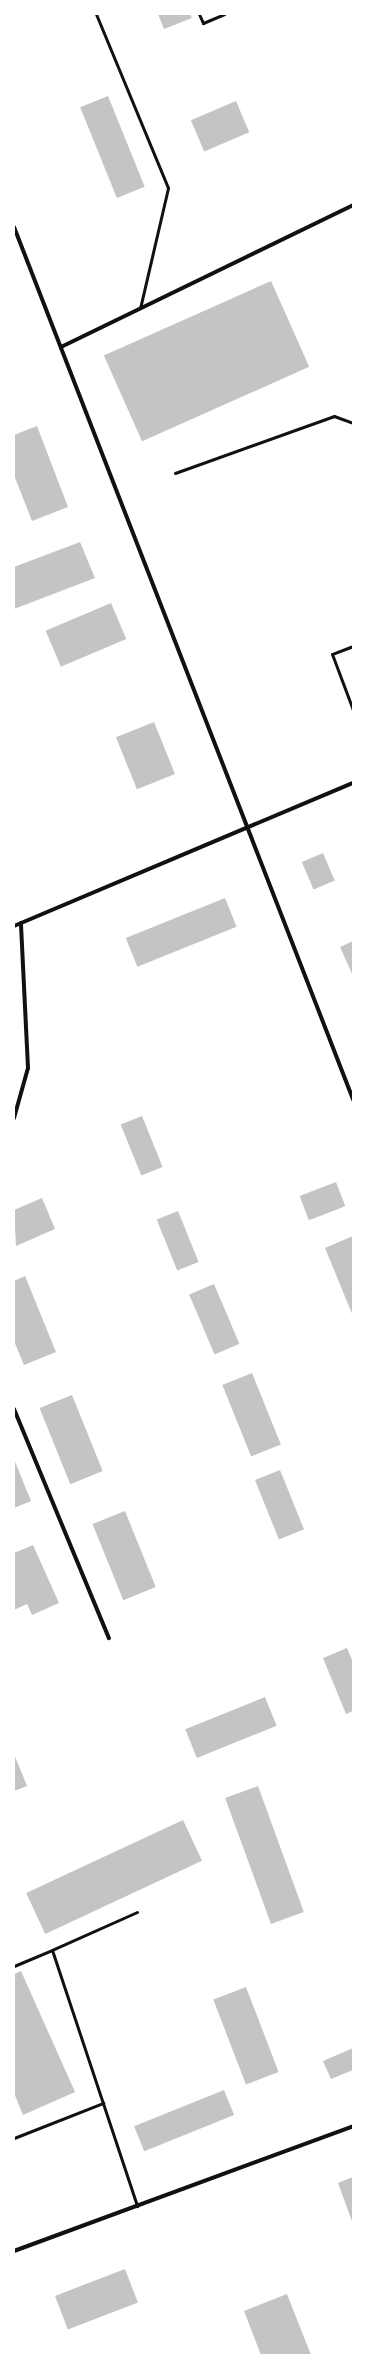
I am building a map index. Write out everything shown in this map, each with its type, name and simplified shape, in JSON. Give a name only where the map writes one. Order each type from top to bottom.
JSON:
[{"type":"street","points":[[62,346],[353,205]]},
{"type":"street","points":[[14,227],[62,346],[353,1099]]},
{"type":"street","points":[[14,926],[247,826],[353,783]]},
{"type":"street","points":[[14,1118],[28,1068],[21,923]]},
{"type":"street","points":[[14,1409],[109,1638]]},
{"type":"street","points":[[14,2251],[353,2126]]},
{"type":"lane","points":[[96,14],[168,188],[140,308]]},
{"type":"lane","points":[[199,14],[203,23],[224,14]]},
{"type":"lane","points":[[175,473],[334,416],[353,423]]},
{"type":"lane","points":[[353,646],[332,654],[353,710]]},
{"type":"lane","points":[[14,1966],[137,1912]]},
{"type":"lane","points":[[52,1950],[137,2206]]},
{"type":"lane","points":[[14,2138],[103,2103]]},
{"type":"building","points":[[158,14],[190,14],[192,18],[164,29]]},
{"type":"building","points":[[108,96],[145,187],[117,198],[80,107]]},
{"type":"building","points":[[236,101],[249,132],[204,151],[191,120]]},
{"type":"building","points":[[271,281],[309,367],[142,441],[104,355]]},
{"type":"building","points":[[37,426],[68,507],[32,521],[14,475],[14,435]]},
{"type":"building","points":[[80,542],[95,578],[14,609],[14,567]]},
{"type":"building","points":[[111,603],[126,639],[61,667],[46,631]]},
{"type":"building","points":[[154,722],[175,774],[137,789],[116,737]]},
{"type":"building","points":[[323,853],[335,881],[314,890],[302,862]]},
{"type":"building","points":[[225,898],[237,927],[137,967],[126,938]]},
{"type":"building","points":[[353,941],[353,976],[340,947]]},
{"type":"building","points":[[142,1116],[163,1167],[141,1176],[121,1125]]},
{"type":"building","points":[[336,1182],[345,1206],[309,1220],[300,1196]]},
{"type":"building","points":[[42,1198],[55,1229],[16,1246],[14,1210]]},
{"type":"building","points":[[178,1211],[199,1262],[177,1271],[157,1220]]},
{"type":"building","points":[[353,1236],[353,1316],[325,1248]]},
{"type":"building","points":[[25,1276],[56,1352],[24,1365],[14,1341],[14,1281]]},
{"type":"building","points":[[214,1284],[239,1344],[215,1354],[189,1295]]},
{"type":"building","points":[[252,1373],[281,1444],[251,1456],[222,1385]]},
{"type":"building","points":[[72,1395],[103,1471],[70,1484],[40,1408]]},
{"type":"building","points":[[14,1459],[31,1501],[14,1508]]},
{"type":"building","points":[[280,1470],[304,1529],[279,1539],[255,1480]]},
{"type":"building","points":[[125,1511],[156,1587],[123,1600],[93,1524]]},
{"type":"building","points":[[33,1545],[59,1603],[32,1615],[27,1604],[14,1610],[14,1553]]},
{"type":"building","points":[[347,1648],[353,1662],[353,1711],[346,1714],[323,1658]]},
{"type":"building","points":[[265,1697],[277,1726],[197,1758],[185,1729]]},
{"type":"building","points":[[14,1754],[27,1786],[14,1791]]},
{"type":"building","points":[[258,1786],[304,1912],[271,1924],[225,1798]]},
{"type":"building","points":[[183,1820],[202,1861],[45,1934],[26,1893]]},
{"type":"building","points":[[21,1971],[75,2092],[23,2115],[14,2093],[14,1974]]},
{"type":"building","points":[[246,1987],[279,2072],[246,2084],[213,2000]]},
{"type":"building","points":[[353,2048],[353,2070],[331,2079],[323,2061]]},
{"type":"building","points":[[224,2090],[234,2115],[144,2151],[134,2126]]},
{"type":"building","points":[[353,2177],[353,2224],[338,2183]]},
{"type":"building","points":[[125,2269],[138,2303],[68,2329],[55,2296]]},
{"type":"building","points":[[287,2294],[311,2355],[261,2355],[244,2311]]}]
